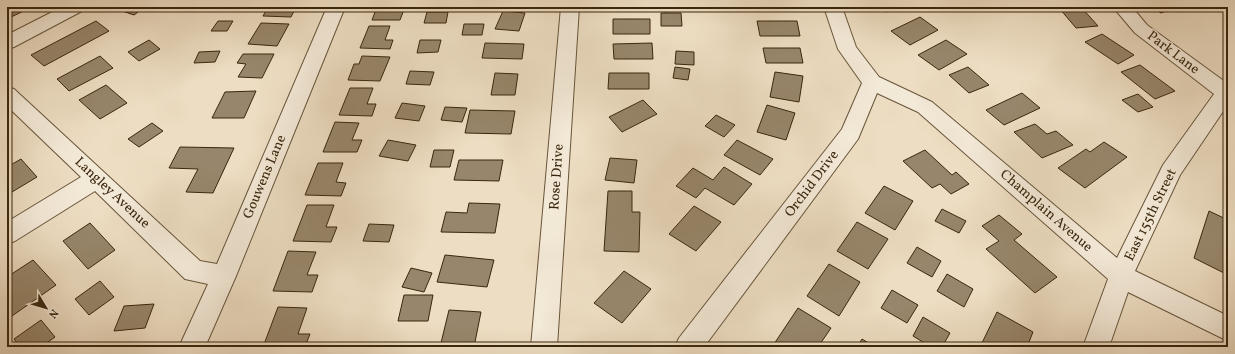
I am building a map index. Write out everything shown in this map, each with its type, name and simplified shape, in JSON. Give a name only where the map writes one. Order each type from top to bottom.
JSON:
[{"type":"street","points":[[7,43],[76,7]]},
{"type":"street","name":"Gouwens Lane","points":[[192,347],[224,276],[336,7]]},
{"type":"street","name":"Rose Drive","points":[[544,347],[570,7]]},
{"type":"street","points":[[833,7],[846,50],[872,82]]},
{"type":"street","name":"Park Lane","points":[[1122,7],[1141,29],[1227,93]]},
{"type":"street","name":"Champlain Avenue","points":[[872,82],[925,107],[1121,276],[1228,329]]},
{"type":"street","name":"Orchid Drive","points":[[688,347],[850,133],[872,82]]},
{"type":"street","name":"East 155th Street","points":[[1096,347],[1121,276],[1171,171],[1227,93]]},
{"type":"street","name":"Langley Avenue","points":[[7,94],[194,271],[224,276]]},
{"type":"street","points":[[7,234],[96,179]]},
{"type":"building","points":[[7,7],[32,7],[7,19]]},
{"type":"building","points":[[119,7],[145,7],[134,15],[116,9]]},
{"type":"building","points":[[268,7],[296,7],[291,17],[263,16]]},
{"type":"building","points":[[377,7],[405,7],[400,20],[372,20]]},
{"type":"building","points":[[664,7],[682,7],[683,10],[665,12]]},
{"type":"building","points":[[757,7],[791,7],[792,9],[757,10]]},
{"type":"building","points":[[880,7],[901,7],[886,12]]},
{"type":"building","points":[[1081,7],[1098,26],[1076,28],[1060,9]]},
{"type":"building","points":[[1151,7],[1176,7],[1161,13]]},
{"type":"building","points":[[503,11],[525,13],[519,31],[495,29]]},
{"type":"building","points":[[427,12],[448,12],[446,23],[424,23]]},
{"type":"building","points":[[661,13],[681,13],[682,26],[661,26]]},
{"type":"building","points":[[920,17],[938,30],[910,45],[891,31]]},
{"type":"building","points":[[613,19],[650,19],[650,34],[613,34]]},
{"type":"building","points":[[96,21],[109,31],[44,66],[31,55]]},
{"type":"building","points":[[218,21],[233,21],[227,31],[211,31]]},
{"type":"building","points":[[757,21],[797,21],[800,36],[760,36]]},
{"type":"building","points":[[261,23],[289,24],[277,46],[248,44]]},
{"type":"building","points":[[464,24],[484,24],[482,35],[462,35]]},
{"type":"building","points":[[369,26],[390,26],[385,40],[393,40],[390,49],[360,48]]},
{"type":"building","points":[[1102,34],[1134,55],[1118,64],[1085,42]]},
{"type":"building","points":[[149,40],[160,49],[139,61],[128,52]]},
{"type":"building","points":[[420,40],[441,40],[438,52],[417,53]]},
{"type":"building","points":[[946,40],[967,54],[939,70],[918,55]]},
{"type":"building","points":[[485,43],[524,44],[522,59],[482,58]]},
{"type":"building","points":[[652,43],[653,59],[614,59],[613,44]]},
{"type":"building","points":[[763,48],[800,48],[803,63],[766,63]]},
{"type":"building","points":[[220,51],[215,62],[194,63],[199,52]]},
{"type":"building","points":[[676,51],[694,52],[694,65],[675,64]]},
{"type":"building","points":[[243,54],[274,54],[262,78],[238,77],[246,64],[237,63]]},
{"type":"building","points":[[100,56],[113,68],[69,91],[57,79]]},
{"type":"building","points":[[362,56],[390,57],[380,81],[348,80],[354,64],[359,64]]},
{"type":"building","points":[[1140,65],[1175,91],[1155,99],[1121,72]]},
{"type":"building","points":[[675,67],[690,69],[688,80],[673,78]]},
{"type":"building","points":[[968,67],[989,85],[969,93],[949,75]]},
{"type":"building","points":[[410,71],[434,72],[430,85],[406,84]]},
{"type":"building","points":[[775,72],[803,76],[799,102],[770,97]]},
{"type":"building","points":[[495,73],[518,74],[515,95],[491,95]]},
{"type":"building","points":[[609,73],[649,73],[649,89],[608,89]]},
{"type":"building","points":[[106,85],[127,103],[100,119],[79,100]]},
{"type":"building","points":[[350,88],[373,88],[367,104],[376,104],[372,116],[339,115]]},
{"type":"building","points":[[256,91],[244,118],[212,118],[225,92]]},
{"type":"building","points":[[1022,93],[1040,108],[1004,125],[986,110]]},
{"type":"building","points":[[1138,94],[1153,107],[1138,112],[1122,100]]},
{"type":"building","points":[[643,100],[657,114],[622,132],[609,117]]},
{"type":"building","points":[[402,103],[425,106],[419,121],[395,118]]},
{"type":"building","points":[[767,105],[795,113],[786,140],[757,132]]},
{"type":"building","points":[[445,107],[467,108],[462,122],[441,120]]},
{"type":"building","points":[[470,110],[515,111],[511,134],[465,133]]},
{"type":"building","points":[[716,115],[735,125],[724,137],[705,126]]},
{"type":"building","points":[[335,122],[359,123],[352,140],[362,140],[357,152],[323,152]]},
{"type":"building","points":[[152,123],[163,131],[139,147],[128,139]]},
{"type":"building","points":[[1035,124],[1047,134],[1056,131],[1073,145],[1042,158],[1014,132]]},
{"type":"building","points":[[388,140],[416,145],[408,161],[379,156]]},
{"type":"building","points":[[737,140],[773,159],[760,175],[724,155]]},
{"type":"building","points":[[1104,142],[1127,157],[1085,188],[1058,168],[1086,149],[1090,152]]},
{"type":"building","points":[[180,147],[234,148],[213,193],[186,192],[198,169],[169,168]]},
{"type":"building","points":[[434,150],[454,150],[450,167],[430,167]]},
{"type":"building","points":[[925,150],[952,175],[956,172],[969,184],[951,194],[940,184],[932,188],[903,161]]},
{"type":"building","points":[[610,158],[637,160],[634,183],[605,180]]},
{"type":"building","points":[[21,159],[37,177],[7,195],[7,174],[10,172],[7,167]]},
{"type":"building","points":[[459,160],[503,160],[499,181],[454,180]]},
{"type":"building","points":[[318,163],[343,163],[336,182],[346,183],[341,196],[305,195]]},
{"type":"building","points":[[724,167],[752,184],[734,205],[705,188],[696,198],[676,186],[693,168],[713,180]]},
{"type":"building","points":[[884,186],[913,201],[895,230],[865,213]]},
{"type":"building","points":[[608,191],[632,191],[632,212],[640,212],[639,252],[604,251]]},
{"type":"building","points":[[469,203],[500,204],[495,233],[441,232],[446,212],[467,213]]},
{"type":"building","points":[[307,205],[334,205],[326,227],[337,227],[331,242],[293,241]]},
{"type":"building","points":[[694,206],[721,222],[696,251],[669,234]]},
{"type":"building","points":[[942,209],[966,221],[959,233],[935,221]]},
{"type":"building","points":[[1209,211],[1228,220],[1228,275],[1194,258]]},
{"type":"building","points":[[999,215],[1022,234],[1014,240],[1057,277],[1035,293],[986,249],[999,241],[982,226]]},
{"type":"building","points":[[857,222],[888,239],[868,269],[837,251]]},
{"type":"building","points":[[90,223],[115,250],[88,269],[63,241]]},
{"type":"building","points":[[369,224],[394,225],[389,242],[363,241]]},
{"type":"building","points":[[917,247],[941,261],[932,277],[907,263]]},
{"type":"building","points":[[288,251],[316,252],[307,275],[318,275],[312,292],[273,291]]},
{"type":"building","points":[[445,255],[494,260],[487,287],[437,282]]},
{"type":"building","points":[[33,260],[56,285],[12,316],[7,310],[7,277]]},
{"type":"building","points":[[829,264],[860,282],[839,316],[807,296]]},
{"type":"building","points":[[411,268],[432,273],[424,292],[402,287]]},
{"type":"building","points":[[624,271],[651,289],[622,323],[594,303]]},
{"type":"building","points":[[947,274],[973,289],[964,307],[937,291]]},
{"type":"building","points":[[100,281],[114,297],[89,315],[75,299]]},
{"type":"building","points":[[892,290],[918,305],[907,323],[881,308]]},
{"type":"building","points":[[404,295],[433,295],[428,321],[398,321]]},
{"type":"building","points":[[154,304],[145,328],[114,331],[124,306]]},
{"type":"building","points":[[278,307],[307,308],[298,334],[310,334],[305,347],[263,347]]},
{"type":"building","points":[[798,308],[831,328],[818,347],[779,347],[774,344]]},
{"type":"building","points":[[449,310],[481,312],[474,347],[440,347]]},
{"type":"building","points":[[997,312],[1033,332],[1027,347],[984,347],[981,345]]},
{"type":"building","points":[[923,317],[950,333],[942,347],[931,347],[913,336]]},
{"type":"building","points":[[41,320],[55,337],[41,347],[20,347],[14,339]]},
{"type":"building","points":[[862,339],[875,347],[857,347]]}]
